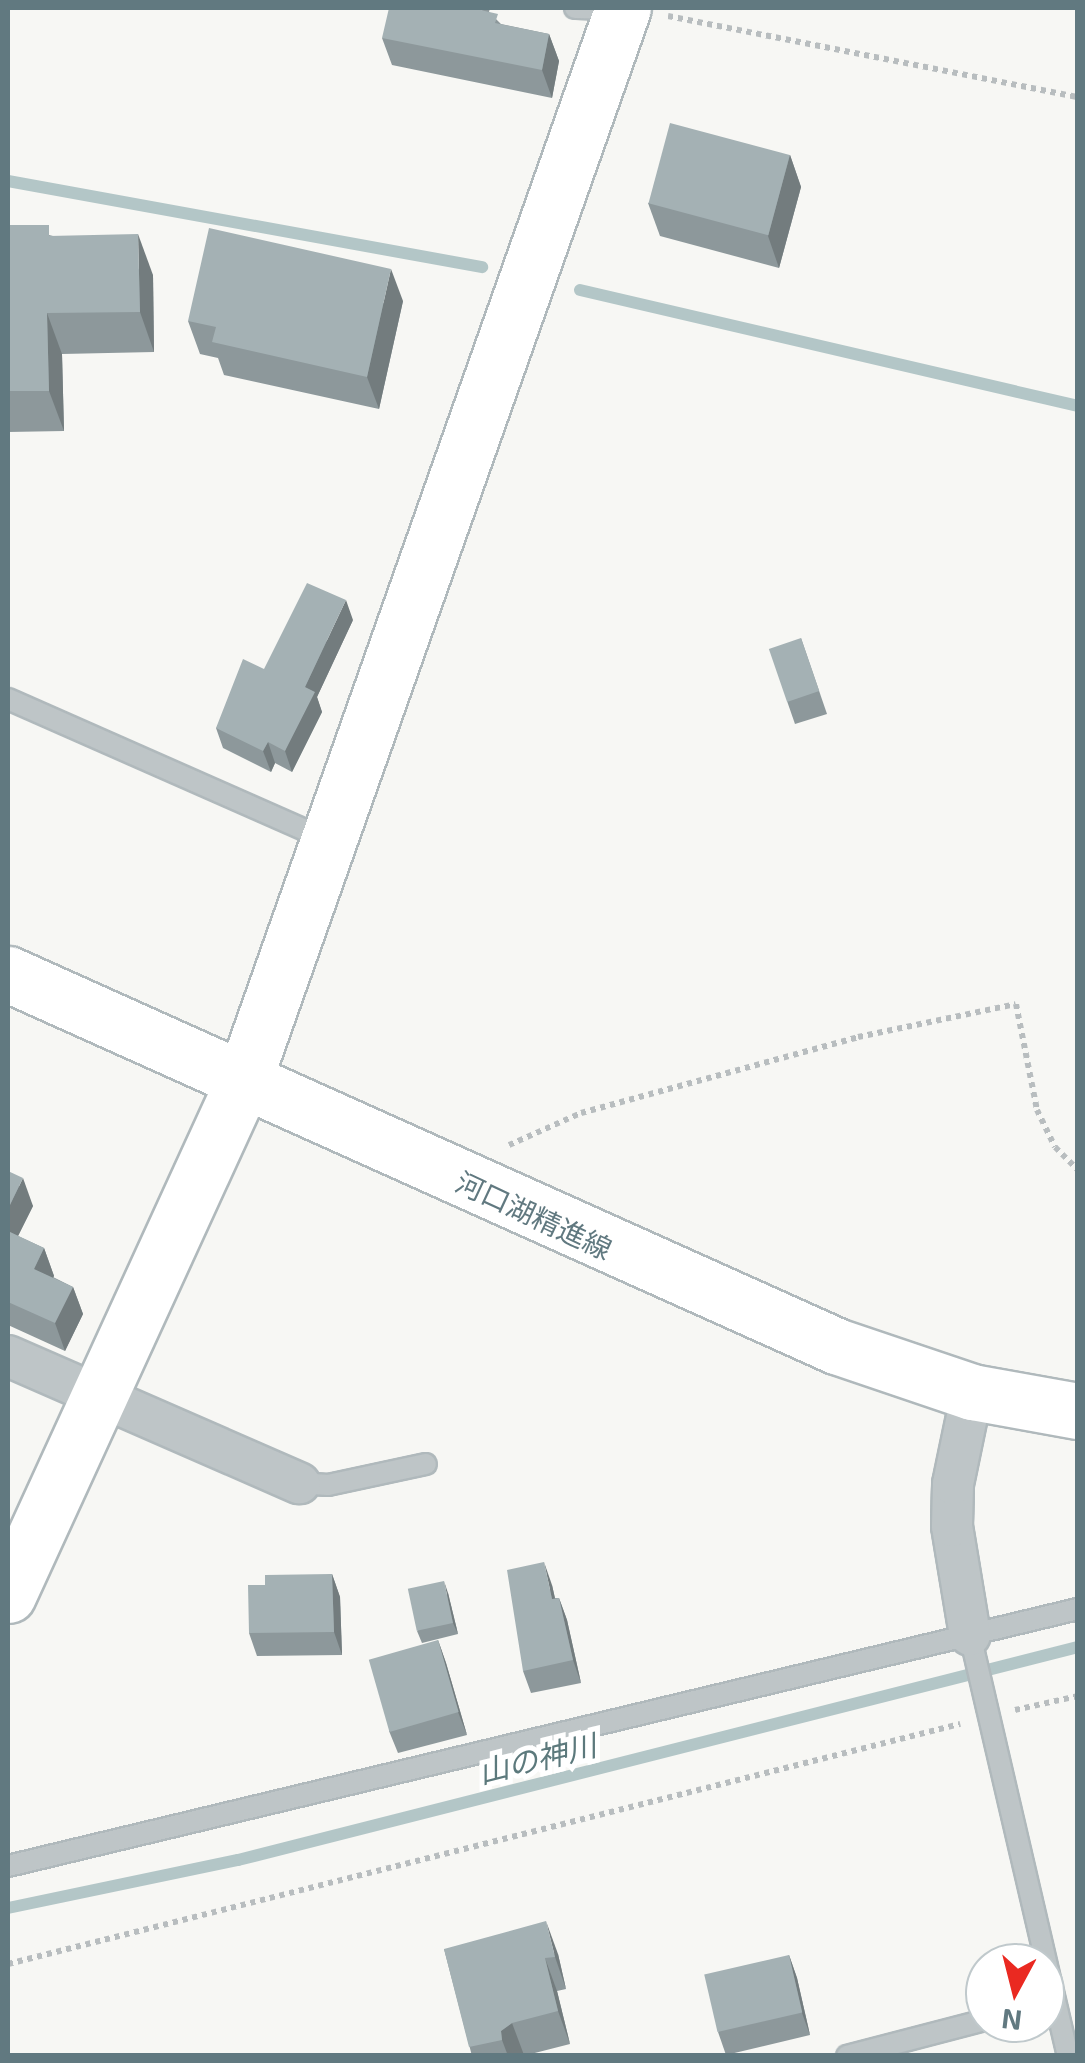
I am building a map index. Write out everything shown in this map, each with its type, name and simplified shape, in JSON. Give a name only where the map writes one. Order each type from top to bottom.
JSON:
[{"type":"street","points":[[8,1594],[243,1082],[333,841],[607,8]]},
{"type":"street","name":"河口湖精進線","points":[[8,974],[470,1186],[836,1346],[972,1392],[1078,1411]]},
{"type":"street","points":[[8,1356],[299,1483]]},
{"type":"street","points":[[971,1643],[952,1526],[972,1392]]},
{"type":"lane","points":[[8,699],[333,841]]},
{"type":"lane","points":[[299,1483],[328,1485],[426,1464]]},
{"type":"lane","points":[[8,1866],[971,1643],[1078,1609]]},
{"type":"lane","points":[[971,1643],[1037,1943]]},
{"type":"lane","points":[[847,2056],[965,2025]]},
{"type":"path","points":[[607,8],[1076,97]]},
{"type":"path","points":[[470,1186],[516,1138],[581,1113],[858,1036],[1016,1004],[1037,1110],[1055,1147],[1078,1170]]},
{"type":"path","points":[[8,1964],[987,1709],[1078,1696]]},
{"type":"building","points":[[389,8],[472,8],[498,14],[495,23],[549,34],[542,70],[382,38]]},
{"type":"building","points":[[670,123],[790,155],[768,235],[649,203]]},
{"type":"building","points":[[8,225],[49,225],[49,236],[138,234],[140,312],[47,313],[49,391],[8,391]]},
{"type":"building","points":[[209,228],[391,269],[367,377],[212,342],[216,327],[188,321]]},
{"type":"building","points":[[307,583],[346,600],[305,687],[315,692],[285,751],[268,742],[263,751],[216,728],[243,659],[264,669]]},
{"type":"building","points":[[801,638],[819,691],[787,702],[769,649]]},
{"type":"building","points":[[8,1171],[23,1178],[8,1209]]},
{"type":"building","points":[[8,1231],[44,1248],[34,1269],[73,1287],[55,1323],[8,1302]]},
{"type":"building","points":[[544,1562],[552,1599],[559,1598],[573,1660],[523,1671],[507,1570]]},
{"type":"building","points":[[332,1574],[334,1632],[249,1633],[248,1585],[265,1585],[265,1575]]},
{"type":"building","points":[[444,1581],[453,1623],[417,1631],[408,1589]]},
{"type":"building","points":[[438,1640],[459,1712],[389,1732],[369,1660]]},
{"type":"building","points":[[546,1921],[555,1957],[545,1958],[558,2011],[512,2023],[501,2031],[502,2040],[469,2047],[444,1949]]},
{"type":"building","points":[[789,1955],[802,2012],[718,2032],[704,1975]]},
{"type":"waterway","points":[[8,181],[482,267]]},
{"type":"waterway","points":[[580,290],[1078,406]]},
{"type":"waterway","name":"山の神川","points":[[8,1908],[238,1860],[1078,1647]]}]
